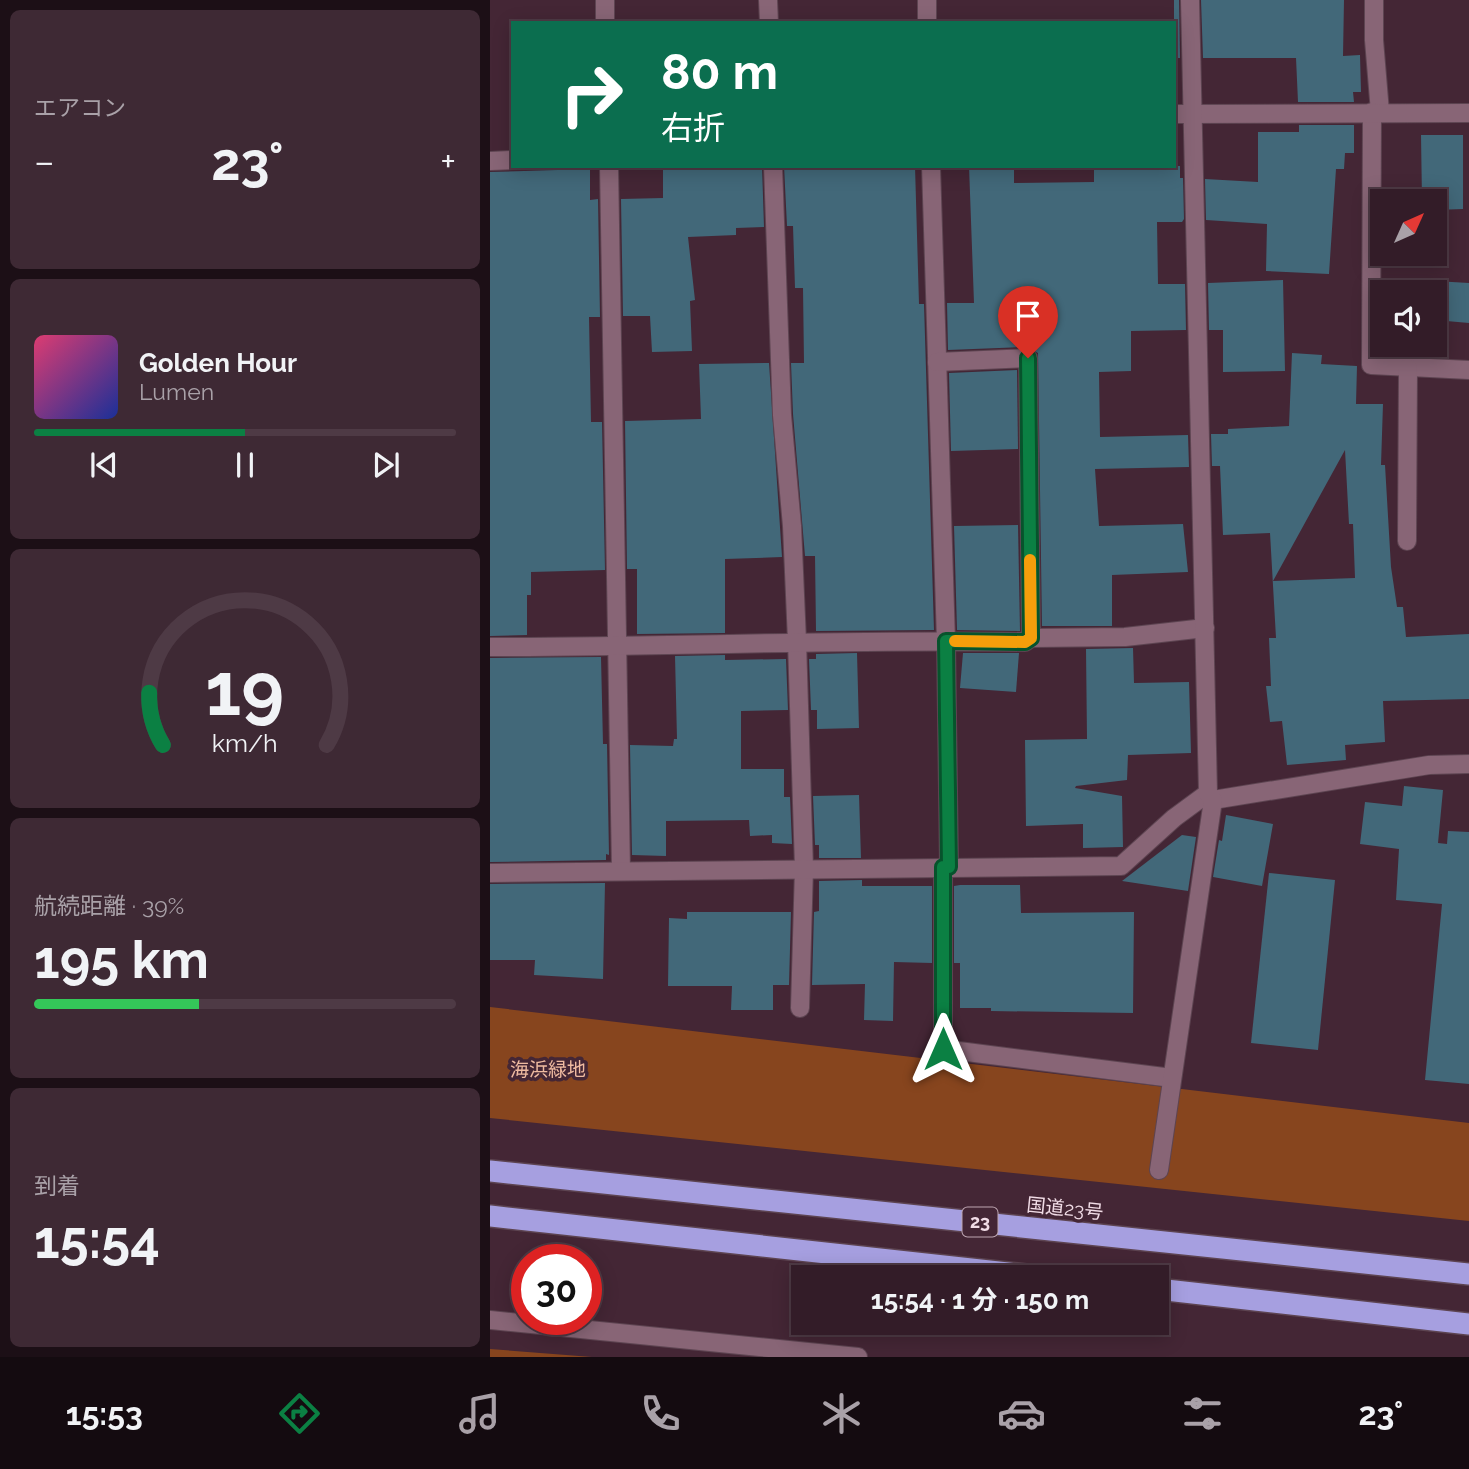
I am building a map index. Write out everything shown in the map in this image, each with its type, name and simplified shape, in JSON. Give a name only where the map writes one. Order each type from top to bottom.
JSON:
[{"type":"highway","name":"国道23号","points":[[490,1171],[1469,1274]]},
{"type":"highway","points":[[490,1216],[935,1265]]},
{"type":"highway","points":[[1169,1290],[1469,1324]]},
{"type":"street","points":[[605,0],[606,21]]},
{"type":"street","points":[[768,0],[769,21]]},
{"type":"street","points":[[927,0],[927,21]]},
{"type":"street","points":[[1159,1170],[1210,796],[1183,114],[1190,0]]},
{"type":"street","points":[[1374,0],[1376,112],[1371,365],[1469,370]]},
{"type":"street","points":[[1183,114],[1469,113]]},
{"type":"street","points":[[490,161],[511,160]]},
{"type":"street","points":[[609,168],[621,871]]},
{"type":"street","points":[[773,168],[782,415],[792,526],[797,641],[804,869],[800,1008]]},
{"type":"street","points":[[931,168],[946,641],[943,1049],[1172,1078]]},
{"type":"street","points":[[937,362],[1028,358],[1031,638]]},
{"type":"street","points":[[1407,541],[1408,368]]},
{"type":"street","points":[[490,647],[617,647],[797,641],[1025,642],[1031,638],[1125,637],[1205,628]]},
{"type":"street","points":[[490,873],[1121,866],[1174,818],[1210,796],[1429,765],[1469,764]]},
{"type":"street","points":[[490,1320],[737,1351],[858,1357]]},
{"type":"green space","name":"海浜緑地","points":[[490,1007],[1469,1123],[1469,1221],[490,1118]]},
{"type":"green space","points":[[490,1349],[592,1357],[490,1357]]},
{"type":"building","points":[[1174,0],[1179,0],[1180,58],[1176,58]]},
{"type":"building","points":[[1201,0],[1344,0],[1343,56],[1360,55],[1361,92],[1353,92],[1354,102],[1298,102],[1296,58],[1203,58]]},
{"type":"building","points":[[1299,125],[1354,125],[1354,153],[1345,153],[1344,169],[1336,169],[1329,274],[1266,271],[1267,224],[1206,220],[1205,179],[1258,182],[1258,132],[1299,132]]},
{"type":"building","points":[[1421,135],[1463,135],[1463,209],[1447,210],[1447,189],[1422,189]]},
{"type":"building","points":[[1180,166],[1184,219],[1182,222],[1157,222],[1158,284],[1185,284],[1186,330],[1131,331],[1131,371],[1099,372],[1100,437],[1188,435],[1189,467],[1095,469],[1099,526],[1183,524],[1188,572],[1112,575],[1112,626],[1042,626],[1038,353],[1027,347],[948,350],[947,303],[974,303],[969,168],[1014,168],[1014,183],[1094,182],[1094,168]]},
{"type":"building","points":[[663,168],[762,168],[764,227],[736,228],[736,235],[688,237],[695,300],[690,301],[692,351],[652,352],[650,316],[623,316],[621,199],[663,198]]},
{"type":"building","points":[[784,168],[915,168],[919,304],[924,304],[934,630],[816,631],[815,556],[805,556],[791,363],[804,363],[803,288],[795,288],[793,226],[787,226]]},
{"type":"building","points":[[590,169],[590,200],[598,199],[600,317],[589,317],[591,422],[602,422],[605,570],[531,572],[531,595],[527,595],[527,635],[490,636],[490,172]]},
{"type":"building","points":[[1283,280],[1285,371],[1223,372],[1223,330],[1209,330],[1208,283]]},
{"type":"building","points":[[1447,282],[1469,283],[1469,323],[1447,321]]},
{"type":"building","points":[[1292,353],[1322,355],[1321,364],[1357,366],[1356,404],[1383,404],[1381,465],[1385,465],[1391,567],[1397,607],[1403,607],[1406,637],[1469,634],[1469,699],[1383,701],[1385,742],[1345,745],[1346,760],[1287,765],[1282,721],[1270,722],[1266,686],[1271,686],[1269,638],[1276,638],[1270,533],[1223,535],[1220,466],[1212,466],[1211,434],[1228,434],[1228,429],[1289,426]],"holes":[[[1345,450],[1349,524],[1353,524],[1355,578],[1273,581]]]},
{"type":"building","points":[[769,363],[782,557],[725,559],[725,633],[637,634],[637,569],[627,569],[625,421],[701,419],[699,364]]},
{"type":"building","points":[[1017,370],[1018,449],[951,451],[949,373]]},
{"type":"building","points":[[1018,525],[1020,631],[957,630],[954,526]]},
{"type":"building","points":[[1133,648],[1134,683],[1189,682],[1191,753],[1128,755],[1127,780],[1076,786],[1075,788],[1122,796],[1123,847],[1083,848],[1083,824],[1026,826],[1025,740],[1087,739],[1086,649]]},
{"type":"building","points":[[857,653],[859,728],[817,729],[817,710],[811,710],[809,659],[816,659],[816,654]]},
{"type":"building","points":[[963,653],[1019,653],[1016,692],[960,688]]},
{"type":"building","points":[[725,655],[725,660],[786,659],[788,710],[741,711],[741,769],[784,769],[784,797],[790,797],[792,844],[772,843],[772,835],[750,836],[749,820],[666,821],[666,856],[632,855],[630,745],[673,746],[674,739],[677,739],[675,656]]},
{"type":"building","points":[[601,657],[603,744],[607,744],[609,855],[606,854],[606,860],[490,862],[490,658]]},
{"type":"building","points":[[1404,786],[1443,790],[1438,843],[1447,844],[1448,831],[1469,832],[1469,1084],[1425,1080],[1442,904],[1396,900],[1399,849],[1360,844],[1365,802],[1402,806]]},
{"type":"building","points":[[859,795],[861,858],[819,858],[819,845],[815,845],[813,796]]},
{"type":"building","points":[[1226,815],[1273,824],[1262,886],[1213,877]]},
{"type":"building","points":[[1182,835],[1196,837],[1188,891],[1122,881]]},
{"type":"building","points":[[1269,873],[1335,880],[1318,1050],[1251,1043]]},
{"type":"building","points":[[862,880],[862,886],[932,886],[932,963],[894,962],[893,1021],[864,1020],[865,984],[812,985],[814,912],[819,911],[819,881]]},
{"type":"building","points":[[605,883],[603,979],[534,975],[535,960],[490,960],[490,884]]},
{"type":"building","points":[[1020,885],[1021,913],[1134,912],[1133,1013],[991,1011],[991,1008],[960,1008],[960,963],[954,963],[954,886]]},
{"type":"building","points":[[687,912],[791,912],[789,985],[773,985],[773,1010],[731,1010],[732,986],[668,986],[669,918],[687,919]]},
{"type":"slow traffic","points":[[955,641],[1025,642],[1031,638],[1030,560]]},
{"type":"route","points":[[943,1049],[943,867],[949,867],[946,641],[1025,642],[1031,638],[1028,358]]}]
